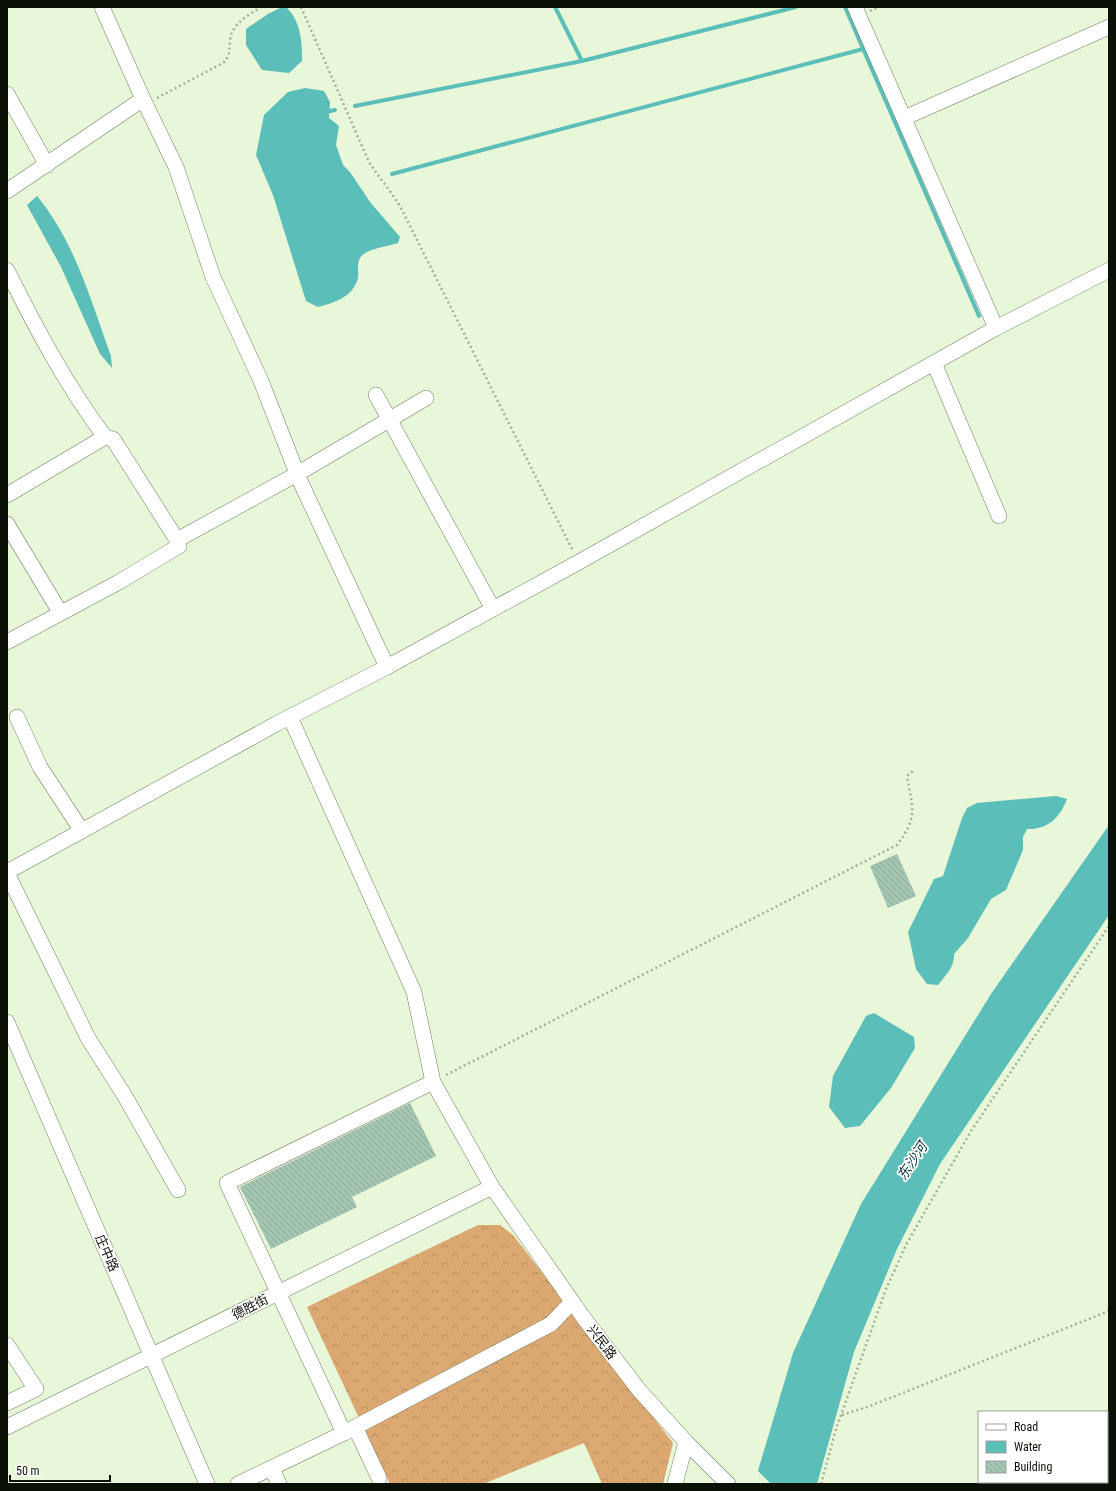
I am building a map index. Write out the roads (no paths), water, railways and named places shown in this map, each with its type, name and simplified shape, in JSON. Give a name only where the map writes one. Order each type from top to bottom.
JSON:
[{"type":"street","points":[[102,7],[176,167],[213,277],[261,381],[297,474],[387,667]]},
{"type":"street","points":[[855,7],[996,328]]},
{"type":"street","points":[[904,118],[1109,27]]},
{"type":"street","points":[[7,94],[47,165]]},
{"type":"street","points":[[7,191],[145,102]]},
{"type":"street","points":[[7,270],[39,334],[79,400],[105,437],[113,439],[177,540],[179,546],[119,582],[60,612],[7,642]]},
{"type":"street","points":[[178,1190],[126,1098],[88,1038],[7,873],[290,717],[387,667],[579,562],[996,328],[1109,270]]},
{"type":"street","points":[[934,363],[998,516]]},
{"type":"street","points":[[376,395],[388,420],[493,609]]},
{"type":"street","points":[[177,540],[297,474],[426,398]]},
{"type":"street","points":[[7,495],[105,437]]},
{"type":"street","points":[[7,524],[60,612]]},
{"type":"street","points":[[17,717],[40,767],[82,831]]},
{"type":"street","name":"兴民路","points":[[290,717],[414,992],[433,1082],[492,1187],[572,1302],[639,1390],[686,1442],[728,1484]]},
{"type":"street","name":"庄中路","points":[[7,1022],[206,1484]]},
{"type":"street","points":[[379,1478],[350,1430],[278,1293],[227,1183],[433,1082]]},
{"type":"street","name":"德胜街","points":[[7,1427],[492,1187]]},
{"type":"street","points":[[238,1484],[272,1469],[350,1430],[551,1324],[572,1302]]},
{"type":"street","points":[[7,1345],[36,1389],[7,1403]]},
{"type":"street","points":[[675,1484],[686,1442]]},
{"type":"street","points":[[272,1469],[279,1484]]},
{"type":"water","points":[[282,7],[286,7],[298,25],[302,47],[302,61],[289,73],[262,70],[246,45],[246,29],[268,14]]},
{"type":"water","points":[[305,88],[324,91],[330,102],[329,118],[339,126],[336,145],[343,165],[350,172],[370,202],[400,237],[398,243],[377,248],[361,256],[358,263],[358,278],[350,292],[341,299],[318,307],[306,301],[273,195],[256,155],[264,115],[288,92]]},
{"type":"water","points":[[37,196],[62,233],[72,252],[89,293],[111,356],[112,368],[100,354],[61,267],[27,205]]},
{"type":"water","points":[[1056,796],[1067,799],[1061,812],[1052,822],[1047,825],[1034,829],[1027,829],[1023,837],[1023,850],[1006,890],[991,899],[968,938],[954,954],[951,967],[938,985],[927,984],[916,969],[908,932],[934,879],[943,876],[962,818],[967,808],[977,803]]},
{"type":"water","name":"东沙河","points":[[1109,825],[1109,915],[940,1164],[897,1249],[854,1352],[817,1484],[754,1484],[793,1353],[861,1204],[991,994]]},
{"type":"water","points":[[874,1013],[914,1037],[915,1048],[891,1088],[860,1126],[845,1128],[829,1107],[833,1076],[866,1016]]},
{"type":"waterway","points":[[555,7],[582,61]]},
{"type":"waterway","points":[[355,106],[582,61],[796,7]]},
{"type":"waterway","points":[[845,7],[979,316]]},
{"type":"waterway","points":[[392,174],[863,49]]},
{"type":"waterway","points":[[330,111],[335,110]]}]
